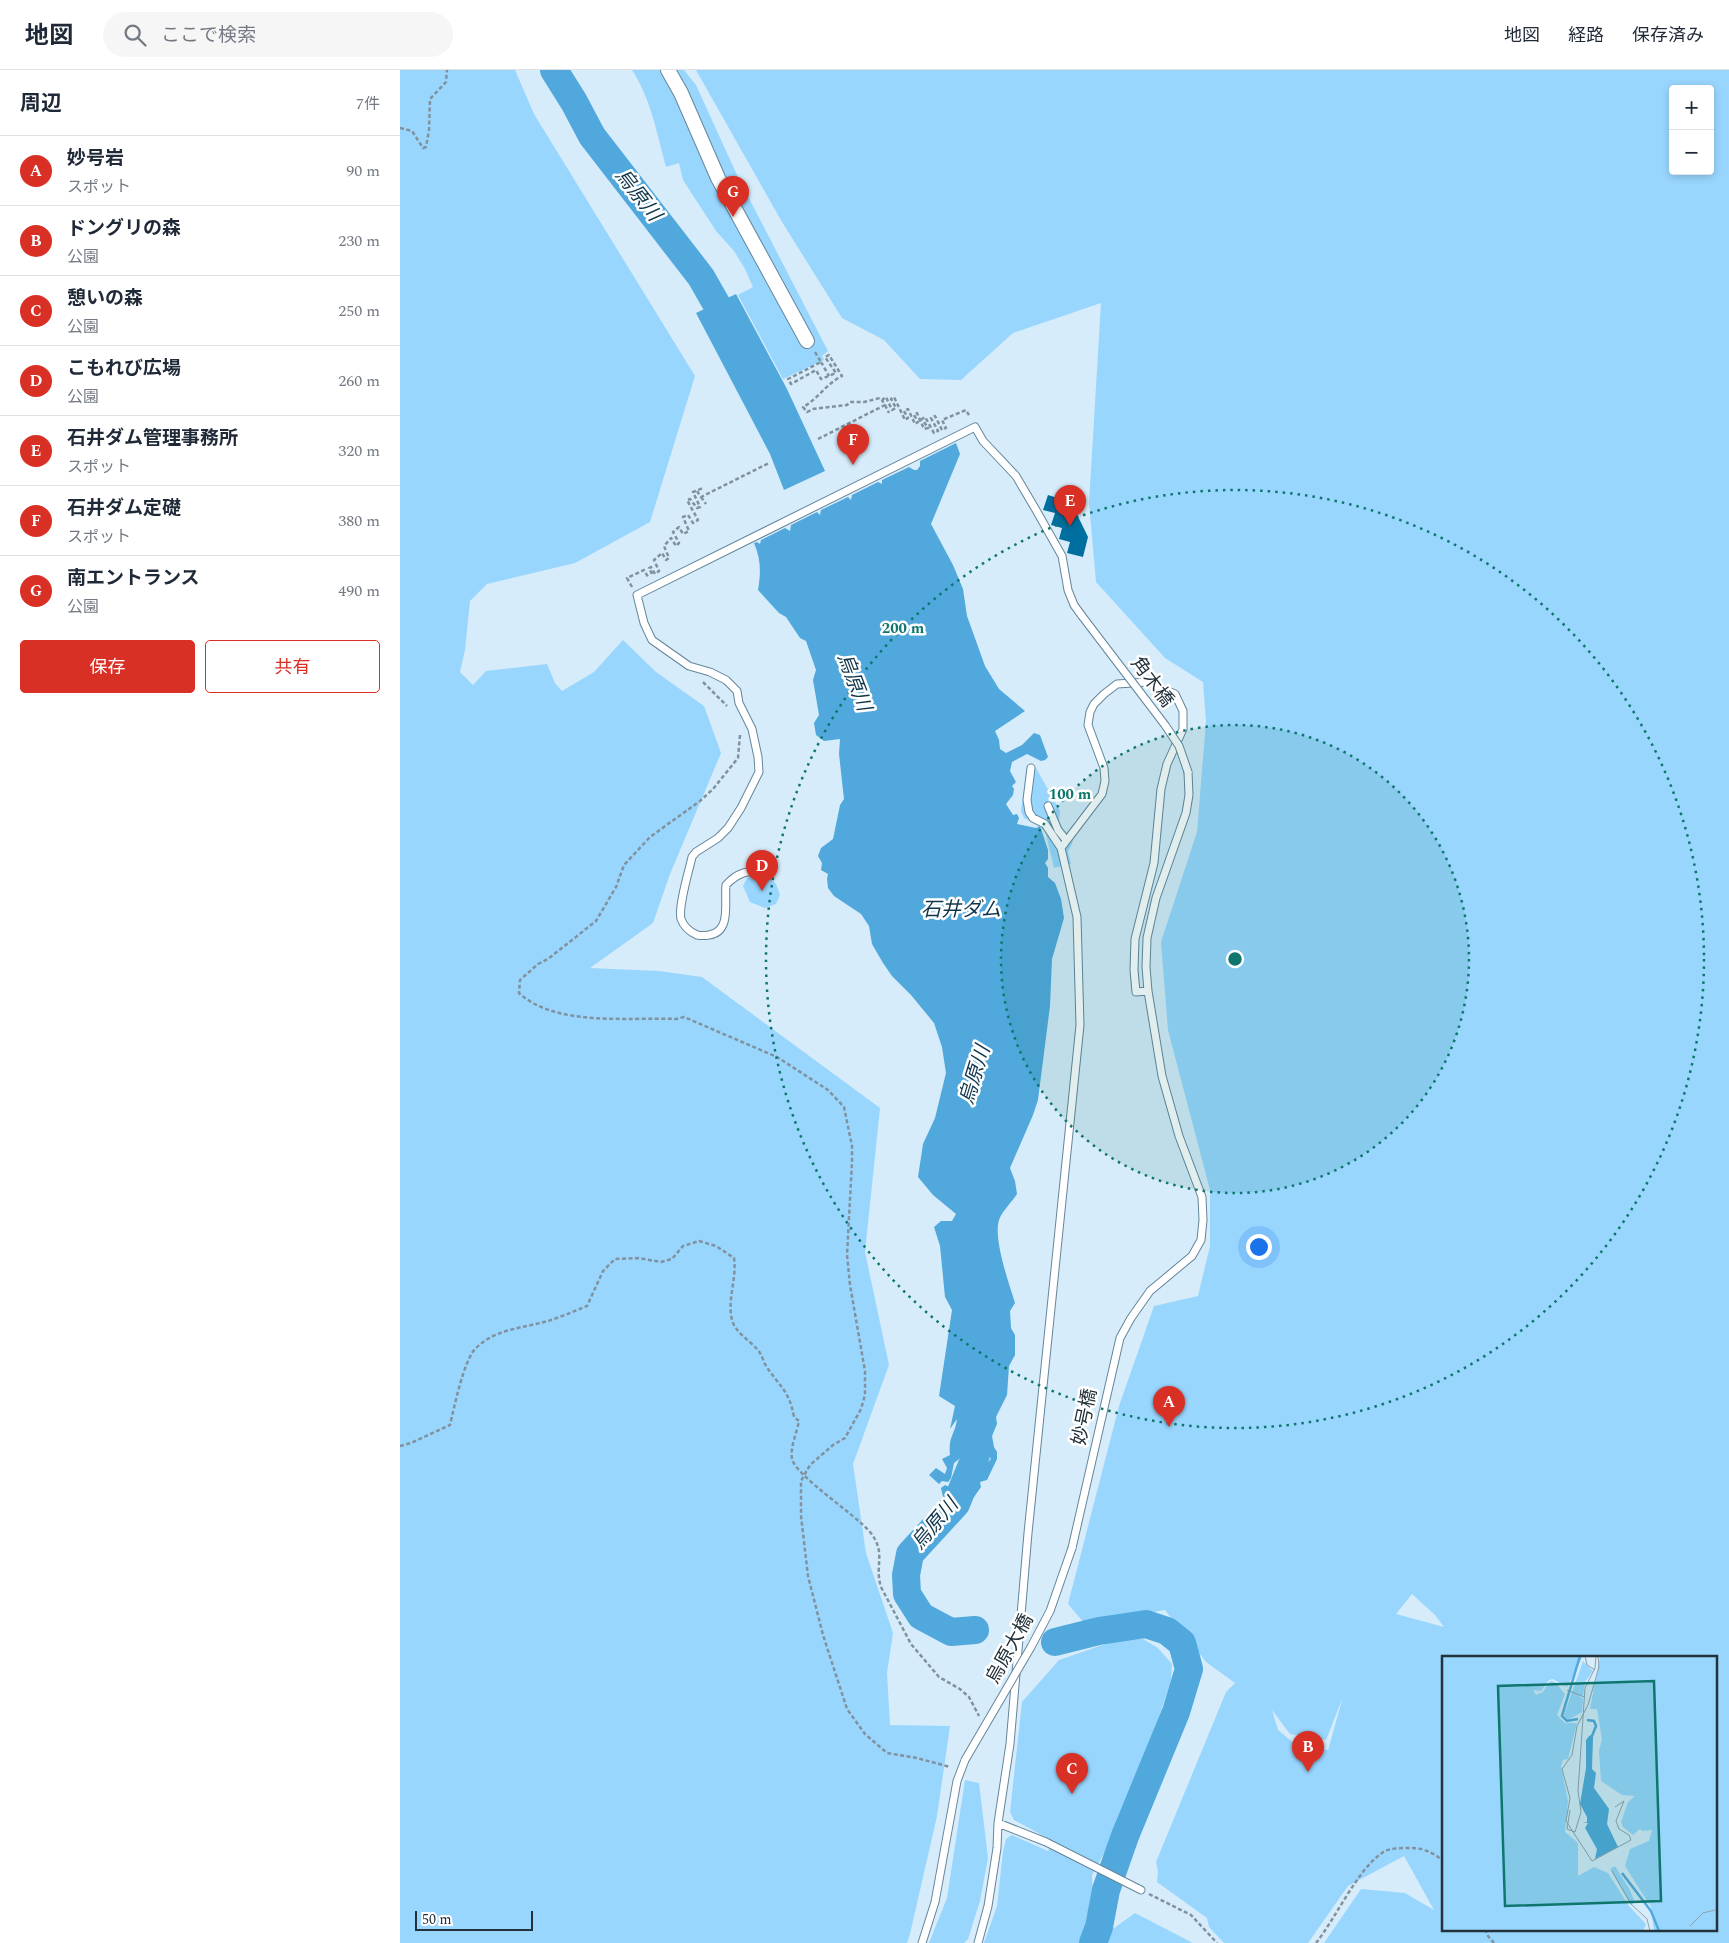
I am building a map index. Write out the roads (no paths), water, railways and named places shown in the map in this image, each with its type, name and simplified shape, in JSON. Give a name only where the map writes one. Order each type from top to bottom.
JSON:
[{"type":"street","points":[[668,70],[681,93],[718,178],[807,341]]},
{"type":"lane","name":"角木橋","points":[[763,878],[761,875],[751,872],[741,873],[733,877],[726,885],[726,917],[719,930],[712,935],[701,936],[691,932],[681,920],[681,907],[692,857],[696,852],[718,838],[728,828],[741,808],[760,767],[752,729],[739,704],[737,691],[726,680],[710,672],[689,666],[652,640],[644,623],[637,595],[975,427],[983,441],[1016,476],[1062,556],[1068,590],[1074,605],[1179,746],[1188,772],[1189,795],[1186,813],[1156,898],[1147,938],[1148,991]]},
{"type":"lane","points":[[1061,848],[1102,794],[1105,781],[1104,768],[1088,725],[1090,712],[1094,704],[1117,684],[1148,682],[1175,694],[1183,711],[1182,729],[1166,764],[1154,863],[1135,939],[1134,970],[1136,992],[1148,991]]},
{"type":"lane","points":[[978,1943],[988,1906],[1010,1744],[1028,1533],[1080,1025],[1077,917],[1061,848],[1045,824],[1033,818],[1029,812],[1027,800],[1031,768]]},
{"type":"lane","points":[[1048,806],[1058,830],[1066,840]]},
{"type":"lane","name":"妙号橋","points":[[1072,1548],[1120,1338],[1150,1291],[1192,1256],[1201,1240],[1203,1220],[1202,1197],[1179,1136],[1162,1076],[1148,991]]},
{"type":"lane","name":"烏原大橋","points":[[922,1943],[935,1902],[957,1781],[961,1770],[1050,1611],[1072,1548]]},
{"type":"lane","points":[[998,1823],[1046,1842],[1141,1890]]},
{"type":"water","points":[[736,294],[787,389],[825,471],[784,490],[770,454],[696,313]]},
{"type":"water","name":"石井ダム","points":[[956,443],[960,454],[931,524],[953,565],[963,589],[967,616],[985,666],[999,689],[1025,711],[995,731],[1000,749],[1006,753],[1022,745],[1034,733],[1040,735],[1048,757],[1041,761],[1027,754],[1012,762],[1010,771],[1016,782],[1012,786],[1014,789],[1013,795],[1006,804],[1013,815],[1017,814],[1019,818],[1017,824],[1036,828],[1040,826],[1048,850],[1048,859],[1045,863],[1048,868],[1048,877],[1055,883],[1061,899],[1064,918],[1052,959],[1050,1006],[1038,1100],[1010,1168],[1017,1194],[1000,1217],[998,1228],[1002,1261],[1015,1303],[1010,1311],[1011,1328],[1015,1335],[1015,1355],[1009,1366],[1007,1395],[996,1417],[997,1424],[992,1436],[997,1459],[987,1480],[980,1482],[981,1487],[974,1497],[968,1498],[969,1502],[966,1503],[965,1500],[962,1501],[962,1505],[956,1496],[952,1501],[948,1502],[943,1497],[941,1488],[945,1485],[954,1489],[953,1481],[957,1479],[961,1482],[964,1492],[967,1487],[977,1481],[978,1472],[991,1459],[989,1456],[966,1477],[965,1463],[967,1451],[984,1446],[973,1434],[963,1453],[954,1463],[951,1478],[948,1482],[942,1481],[939,1484],[929,1475],[936,1468],[945,1474],[947,1468],[942,1459],[950,1455],[950,1444],[957,1419],[950,1429],[955,1406],[939,1396],[952,1310],[945,1297],[940,1246],[934,1227],[941,1221],[952,1221],[956,1214],[933,1195],[918,1177],[923,1144],[935,1118],[946,1073],[942,1047],[934,1023],[911,995],[892,976],[883,963],[872,944],[869,926],[861,914],[834,896],[828,888],[828,874],[821,870],[822,863],[818,856],[821,848],[833,839],[840,805],[844,799],[839,754],[840,739],[824,741],[816,735],[814,723],[819,715],[813,680],[816,670],[806,641],[800,638],[786,617],[779,613],[758,590],[760,566],[754,543],[760,544],[761,540],[785,528],[790,531],[791,525],[817,512],[820,515],[821,510],[848,497],[851,500],[852,495],[878,482],[882,484],[882,480],[909,467],[917,470],[920,466],[920,461]]},
{"type":"waterway","name":"烏原川","points":[[554,70],[592,136],[701,277],[725,319]]},
{"type":"waterway","name":"烏原川","points":[[975,1630],[951,1632],[921,1616],[907,1594],[906,1575],[910,1554],[956,1504],[976,1455],[980,1417],[979,1402]]},
{"type":"waterway","name":"烏原川","points":[[1055,1642],[1099,1631],[1146,1624],[1167,1631],[1182,1643],[1189,1669],[1176,1712],[1125,1836],[1106,1890],[1099,1927],[1093,1943]]},
{"type":"place","name":"南エントランス","points":[[733,217]]},
{"type":"place","name":"石井ダム定礎","points":[[853,465]]},
{"type":"place","name":"石井ダム管理事務所","points":[[1070,526]]},
{"type":"place","name":"こもれび広場","points":[[762,891]]},
{"type":"place","name":"妙号岩","points":[[1169,1427]]},
{"type":"place","name":"ドングリの森","points":[[1308,1772]]},
{"type":"place","name":"憩いの森","points":[[1072,1794]]}]
